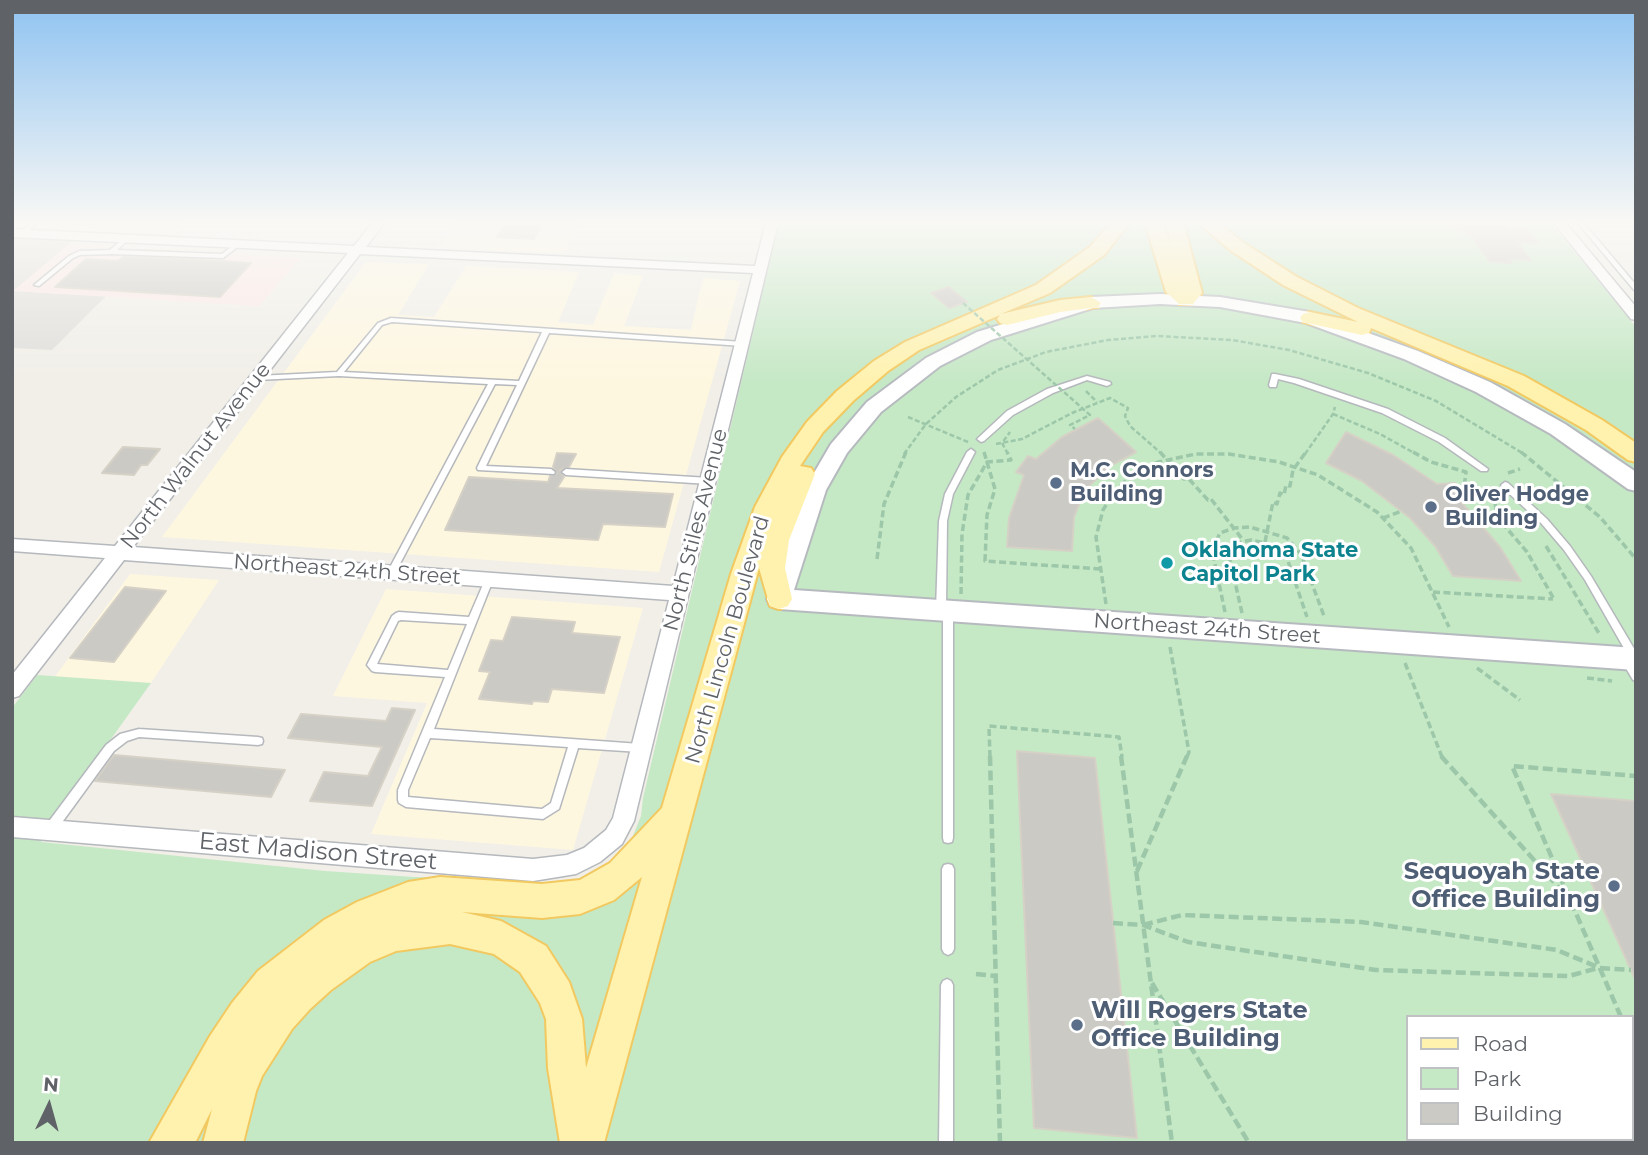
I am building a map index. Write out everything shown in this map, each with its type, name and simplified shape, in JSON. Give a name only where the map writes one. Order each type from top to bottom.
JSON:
[{"type":"main road","name":"North Lincoln Boulevard","points":[[582,1143],[678,814],[744,574],[767,507],[790,463],[815,427],[845,396],[881,366],[912,346],[1043,289],[1062,276]]},
{"type":"main road","points":[[1171,276],[1176,292],[1186,300],[1192,293],[1188,276]]},
{"type":"main road","points":[[1283,276],[1316,295],[1516,381],[1594,425],[1636,454]]},
{"type":"main road","points":[[912,346],[944,340],[1028,313],[1091,303]]},
{"type":"main road","points":[[1310,318],[1355,327],[1516,381]]},
{"type":"main road","points":[[779,599],[772,568],[776,540],[808,465],[815,427]]},
{"type":"main road","points":[[169,1143],[181,1129],[223,1049],[245,1016],[271,985],[299,959],[336,932],[369,914],[408,899],[440,894],[542,901],[580,897],[602,888],[622,875],[678,814]]},
{"type":"main road","points":[[223,1143],[237,1089],[249,1063],[279,1016],[318,976],[358,950],[395,934],[450,927],[500,938],[533,959],[544,974],[556,995],[564,1019],[567,1068],[582,1143]]},
{"type":"street","name":"North Walnut Avenue","points":[[12,690],[337,276]]},
{"type":"street","name":"North Stiles Avenue","points":[[614,836],[622,821],[681,594],[759,276]]},
{"type":"street","points":[[1604,276],[1635,314]]},
{"type":"street","points":[[779,599],[815,490],[839,449],[874,407],[933,362],[984,336],[1091,303],[1186,300],[1249,306],[1310,318],[1411,355],[1483,387],[1558,429],[1636,483]]},
{"type":"street","name":"Northeast 24th Street","points":[[12,545],[681,594]]},
{"type":"street","name":"Northeast 24th Street","points":[[779,599],[1397,642],[1629,662]]},
{"type":"street","name":"East Madison Street","points":[[12,827],[533,870],[556,869],[581,861],[614,836]]},
{"type":"lane","points":[[37,285],[48,276]]},
{"type":"lane","points":[[339,374],[380,324],[391,320],[743,344]]},
{"type":"lane","points":[[547,330],[481,468],[551,472]]},
{"type":"lane","points":[[257,377],[339,374],[522,383]]},
{"type":"lane","points":[[1273,385],[1275,376],[1374,407],[1433,436],[1484,469]]},
{"type":"lane","points":[[948,838],[950,611],[943,521],[949,494],[977,445],[1010,413],[1050,391],[1087,378],[1107,384]]},
{"type":"lane","points":[[391,573],[493,382]]},
{"type":"lane","points":[[566,472],[709,481]]},
{"type":"lane","points":[[1505,485],[1544,521],[1567,548],[1588,578],[1629,662]]},
{"type":"lane","points":[[489,580],[403,790],[403,800],[542,814],[555,806],[574,744]]},
{"type":"lane","points":[[451,674],[375,668],[372,665],[395,619],[399,617],[472,621]]},
{"type":"lane","points":[[50,830],[110,748],[124,737],[139,733],[258,741]]},
{"type":"lane","points":[[427,733],[640,748]]},
{"type":"lane","points":[[947,949],[948,869]]},
{"type":"lane","points":[[946,1143],[947,985]]},
{"type":"path","points":[[963,303],[1090,415],[1070,425],[1076,429]]},
{"type":"path","points":[[877,559],[884,504],[890,482],[902,457],[926,424],[975,383],[998,370],[1046,352],[1108,340],[1157,336],[1211,338],[1260,344],[1316,356],[1368,373],[1436,401],[1474,421],[1541,466],[1575,493],[1636,559]]},
{"type":"path","points":[[1085,390],[1097,402]]},
{"type":"path","points":[[1063,399],[1074,395]]},
{"type":"path","points":[[992,445],[1022,439],[1110,398],[1128,408],[1125,416],[1130,426],[1168,459],[1184,479],[1188,478],[1208,500],[1211,499],[1243,540]]},
{"type":"path","points":[[1265,542],[1273,502],[1278,504],[1286,485],[1290,486],[1295,467],[1333,414],[1335,403]]},
{"type":"path","points":[[1333,414],[1380,434],[1431,462],[1466,472],[1463,489],[1493,493],[1502,500]]},
{"type":"path","points":[[908,417],[977,445],[987,462],[995,489],[986,515],[985,561],[1100,569]]},
{"type":"path","points":[[1002,443],[1017,426]]},
{"type":"path","points":[[987,462],[1013,460],[1002,443]]},
{"type":"path","points":[[1106,609],[1096,537],[1097,524],[1108,500],[1135,474],[1168,459],[1196,454],[1229,454],[1262,458],[1295,467],[1341,487],[1383,518],[1411,548],[1451,633]]},
{"type":"path","points":[[950,611],[968,495],[987,462]]},
{"type":"path","points":[[1085,490],[1108,500]]},
{"type":"path","points":[[1433,592],[1554,599],[1527,552],[1498,518],[1493,493]]},
{"type":"path","points":[[1383,518],[1402,511]]},
{"type":"path","points":[[1227,618],[1212,550],[1220,533],[1234,528],[1250,527],[1287,538],[1301,554],[1326,624]]},
{"type":"path","points":[[1244,619],[1228,558],[1232,546],[1243,540],[1265,542],[1280,549],[1290,561],[1309,623]]},
{"type":"path","points":[[1541,540],[1629,662]]},
{"type":"path","points":[[1136,873],[1189,752],[1166,626]]},
{"type":"path","points":[[1397,642],[1441,756],[1571,902]]},
{"type":"path","points":[[1000,1143],[989,726],[1119,737],[1172,1143]]},
{"type":"path","points":[[1620,1015],[1512,766],[1636,776]]},
{"type":"path","points":[[1143,925],[1182,915],[1361,922],[1557,950],[1600,968],[1631,971]]},
{"type":"path","points":[[1113,923],[1143,925],[1188,942],[1376,970],[1569,976],[1600,968]]},
{"type":"path","points":[[976,974],[996,976]]},
{"type":"path","points":[[1150,981],[1249,1143]]},
{"type":"shaded area","points":[[12,276],[32,276],[14,291],[106,296],[52,350],[12,348]]},
{"type":"shaded area","points":[[31,276],[285,276],[259,306],[13,291]]},
{"type":"shaded area","points":[[356,276],[422,276],[398,315],[434,317],[460,276],[577,276],[558,322],[593,325],[613,276],[643,276],[624,326],[691,330],[703,278],[740,281],[659,572],[162,537]]},
{"type":"shaded area","points":[[130,574],[219,580],[151,683],[54,678]]},
{"type":"shaded area","points":[[386,589],[643,608],[573,850],[371,834],[427,703],[333,696]]},
{"type":"green space","name":"Oklahoma State Capitol Park","points":[[766,276],[1594,276],[1636,327],[1636,1143],[12,1143],[12,708],[37,675],[151,683],[61,809],[41,842],[325,871],[414,877],[496,878],[555,884],[578,879],[606,865],[630,843],[641,816],[643,798]]},
{"type":"building","points":[[67,276],[239,276],[220,297],[55,287]]},
{"type":"building","points":[[949,287],[967,302],[949,308],[931,293]]},
{"type":"building","name":"M.C. Connors Building","points":[[1098,418],[1136,452],[1110,466],[1085,490],[1074,517],[1072,551],[1007,547],[1009,518],[1024,475],[1016,472],[1028,456],[1036,459],[1062,437]]},
{"type":"building","name":"Oliver Hodge Building","points":[[1346,432],[1393,455],[1437,484],[1455,483],[1470,495],[1463,498],[1467,501],[1462,503],[1500,547],[1521,581],[1453,576],[1435,546],[1410,518],[1362,481],[1326,463]]},
{"type":"building","points":[[123,447],[160,449],[147,465],[141,465],[134,475],[102,473]]},
{"type":"building","points":[[557,453],[576,454],[569,467],[560,470],[564,477],[557,488],[673,494],[665,527],[603,524],[598,540],[445,530],[469,477],[548,482],[550,476],[557,473],[553,467]]},
{"type":"building","points":[[125,587],[166,591],[114,662],[70,658]]},
{"type":"building","points":[[512,617],[575,622],[572,633],[620,637],[604,693],[552,689],[548,702],[533,701],[532,704],[479,699],[490,672],[479,671],[491,640],[503,641]]},
{"type":"building","points":[[392,708],[415,710],[372,806],[310,801],[324,772],[368,776],[382,747],[288,738],[301,714],[386,721]]},
{"type":"building","name":"Will Rogers State Office Building","points":[[1017,751],[1095,758],[1137,1138],[1034,1128]]},
{"type":"building","points":[[114,755],[285,770],[271,797],[95,781]]},
{"type":"building","name":"Sequoyah State Office Building","points":[[1551,794],[1636,801],[1636,981]]},
{"type":"place","name":"M.C. Connors Building","points":[[1056,483]]},
{"type":"place","name":"Oliver Hodge Building","points":[[1431,507]]},
{"type":"place","name":"Oklahoma State Capitol Park","points":[[1167,563]]},
{"type":"place","name":"Sequoyah State Office Building","points":[[1614,886]]},
{"type":"place","name":"Will Rogers State Office Building","points":[[1077,1025]]}]
